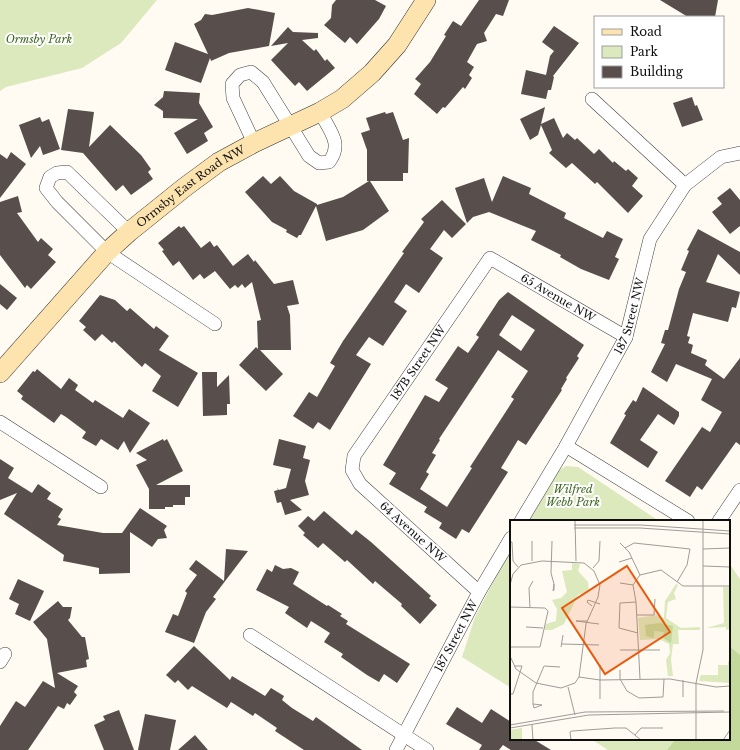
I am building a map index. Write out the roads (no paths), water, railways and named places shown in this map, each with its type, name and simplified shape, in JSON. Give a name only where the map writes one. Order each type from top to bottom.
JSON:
[{"type":"street","name":"Ormsby East Road NW","points":[[0,373],[107,252],[129,232],[219,162],[320,112],[342,99],[372,73],[397,45],[426,0]]},
{"type":"street","name":"Ormsby East Road NW","points":[[254,144],[233,98],[232,84],[240,75],[251,72],[263,82],[292,126],[308,156],[319,163],[330,162],[336,153],[336,142],[320,112]]},
{"type":"street","points":[[592,99],[686,184]]},
{"type":"street","name":"187 Street NW","points":[[522,520],[566,446],[626,337],[650,239],[686,184],[721,157],[740,153]]},
{"type":"street","name":"Ormsby East Road NW","points":[[129,232],[77,180],[67,172],[57,173],[50,177],[46,188],[107,252],[215,324]]},
{"type":"street","name":"65 Avenue NW","points":[[490,258],[626,337]]},
{"type":"street","name":"187B Street NW","points":[[352,470],[354,456],[490,258]]},
{"type":"street","points":[[0,422],[101,487]]},
{"type":"street","points":[[566,446],[686,520]]},
{"type":"street","name":"64 Avenue NW","points":[[352,470],[360,484],[479,592]]},
{"type":"street","points":[[720,520],[740,490]]},
{"type":"street","name":"187 Street NW","points":[[396,750],[479,592],[510,540]]},
{"type":"street","points":[[250,635],[427,750]]},
{"type":"park label","name":"Ormsby Park","points":[[39,39]]},
{"type":"park label","name":"Wilfred Webb Park","points":[[573,495]]}]
